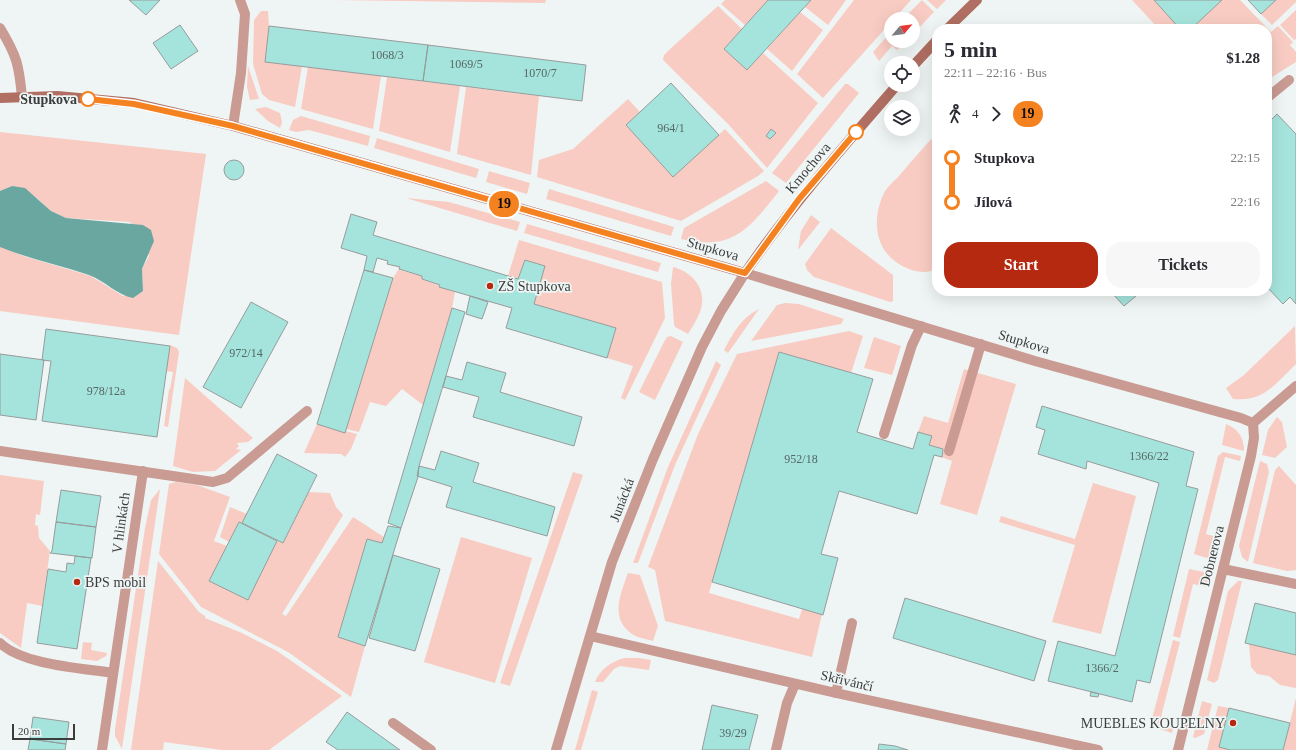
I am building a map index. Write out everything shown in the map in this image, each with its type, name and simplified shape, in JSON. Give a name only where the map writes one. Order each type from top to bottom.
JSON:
[{"type":"street","points":[[233,126],[241,73],[245,14],[240,0]]},
{"type":"street","points":[[953,24],[977,0]]},
{"type":"street","points":[[0,28],[13,49],[19,67],[22,97]]},
{"type":"street","points":[[920,58],[932,45]]},
{"type":"street","points":[[1272,94],[1289,80]]},
{"type":"street","name":"Kmochova","points":[[745,273],[799,199],[891,92]]},
{"type":"street","name":"Stupkova","points":[[0,98],[57,96],[134,104],[233,126],[745,273],[981,344],[1241,418],[1253,423]]},
{"type":"street","name":"Junácká","points":[[556,750],[612,562],[670,416],[702,347],[721,311],[745,273]]},
{"type":"street","points":[[884,434],[912,345],[921,326]]},
{"type":"street","points":[[949,451],[981,344]]},
{"type":"street","points":[[1253,423],[1296,387]]},
{"type":"street","points":[[0,451],[213,482],[227,478],[307,411]]},
{"type":"street","name":"Dobnerova","points":[[1178,750],[1251,456],[1254,438],[1253,423]]},
{"type":"street","name":"V hlinkách","points":[[102,750],[143,471]]},
{"type":"street","points":[[1223,569],[1296,584]]},
{"type":"street","points":[[836,693],[852,623]]},
{"type":"street","name":"Skřivánčí","points":[[590,636],[794,684],[1098,750]]},
{"type":"street","points":[[0,643],[13,653],[27,659],[113,673]]},
{"type":"street","points":[[776,750],[787,703],[794,684]]},
{"type":"street","points":[[393,723],[431,750]]},
{"type":"shaded area","points":[[335,0],[546,0],[545,3]]},
{"type":"shaded area","points":[[725,0],[768,0],[745,25],[721,4]]},
{"type":"shaded area","points":[[811,0],[846,0],[828,25],[805,7]]},
{"type":"shaded area","points":[[854,0],[911,0],[900,12],[884,12],[884,30],[823,98],[797,74]]},
{"type":"shaded area","points":[[922,0],[934,12],[920,27],[920,12],[910,12]]},
{"type":"shaded area","points":[[927,0],[946,0],[937,9]]},
{"type":"shaded area","points":[[1132,0],[1154,0],[1176,24],[1154,24]]},
{"type":"shaded area","points":[[1222,0],[1240,0],[1263,24],[1196,24]]},
{"type":"shaded area","points":[[1276,0],[1296,0],[1296,2],[1272,25],[1261,14]]},
{"type":"shaded area","points":[[718,6],[742,29],[724,49],[747,70],[763,53],[818,103],[767,168],[728,124],[663,60],[664,55],[670,49]]},
{"type":"shaded area","points":[[1296,10],[1296,39],[1294,40],[1280,25]]},
{"type":"shaded area","points":[[261,11],[268,11],[269,26],[265,62],[302,66],[295,107],[269,100],[262,94],[253,64],[254,20]]},
{"type":"shaded area","points":[[800,12],[823,30],[792,71],[767,49]]},
{"type":"shaded area","points":[[1278,26],[1293,42],[1290,45],[1296,52],[1296,62],[1272,77],[1272,31]]},
{"type":"shaded area","points":[[884,40],[884,48],[890,48],[879,61],[873,52]]},
{"type":"shaded area","points":[[248,66],[259,99],[250,100],[247,87]]},
{"type":"shaded area","points":[[308,67],[381,76],[373,129],[301,109]]},
{"type":"shaded area","points":[[387,77],[460,86],[450,152],[379,131]]},
{"type":"shaded area","points":[[845,84],[848,84],[859,93],[786,183],[772,173]]},
{"type":"shaded area","points":[[466,87],[539,96],[531,175],[457,154]]},
{"type":"shaded area","points":[[628,99],[640,112],[626,125],[673,177],[725,129],[764,171],[681,221],[537,177],[539,160],[573,149]]},
{"type":"shaded area","points":[[266,107],[280,113],[282,122],[280,128],[268,121],[255,109]]},
{"type":"shaded area","points":[[301,116],[370,136],[368,146],[309,130],[296,132],[289,130],[293,120]]},
{"type":"shaded area","points":[[0,132],[206,154],[179,335],[0,311],[0,246],[23,256],[91,276],[123,296],[143,291],[142,269],[149,256],[130,222],[66,218],[51,211],[37,198],[12,186],[0,191]]},
{"type":"shaded area","points":[[377,138],[479,169],[476,178],[374,148]]},
{"type":"shaded area","points":[[932,138],[932,271],[922,272],[908,269],[899,264],[884,250],[880,242],[877,222],[880,203],[884,193]]},
{"type":"shaded area","points":[[489,171],[530,183],[527,194],[486,182]]},
{"type":"shaded area","points":[[766,181],[779,191],[759,216],[739,234],[714,242],[699,242],[681,239],[684,228]]},
{"type":"shaded area","points":[[549,189],[674,227],[671,236],[546,199]]},
{"type":"shaded area","points":[[406,198],[449,202],[520,222],[517,231]]},
{"type":"shaded area","points":[[811,215],[820,222],[798,250],[801,231]]},
{"type":"shaded area","points":[[527,224],[661,263],[658,272],[524,233]]},
{"type":"shaded area","points":[[831,228],[893,275],[893,301],[890,302],[814,277],[807,270],[805,264]]},
{"type":"shaded area","points":[[519,240],[662,282],[665,318],[625,400],[621,398],[633,366],[607,358],[615,328],[534,304],[545,266],[525,260],[518,279],[508,276]]},
{"type":"shaded area","points":[[400,267],[399,270],[422,276],[422,279],[455,292],[452,308],[423,405],[402,389],[386,406],[370,402],[359,432],[346,429],[393,278]]},
{"type":"shaded area","points":[[673,267],[687,273],[697,283],[702,296],[700,312],[688,334],[675,327],[674,324],[671,284]]},
{"type":"shaded area","points":[[785,303],[799,304],[844,319],[841,324],[751,341],[777,305]]},
{"type":"shaded area","points":[[759,309],[728,353],[724,350],[742,321]]},
{"type":"shaded area","points":[[1295,326],[1296,364],[1275,385],[1261,395],[1253,398],[1233,399],[1226,388],[1244,375]]},
{"type":"shaded area","points":[[849,331],[863,336],[851,373],[779,352],[709,593],[799,619],[802,609],[822,614],[812,657],[665,621],[655,570],[648,567],[698,434],[737,354]]},
{"type":"shaded area","points":[[671,336],[683,342],[655,400],[639,392],[664,342],[667,337]]},
{"type":"shaded area","points":[[874,337],[901,346],[892,375],[864,368]]},
{"type":"shaded area","points":[[170,345],[177,348],[179,352],[168,427],[164,426],[173,372],[166,371]]},
{"type":"shaded area","points":[[716,361],[721,365],[675,465],[638,563],[633,563],[668,467]]},
{"type":"shaded area","points":[[964,369],[1016,384],[977,515],[940,504],[952,461],[941,457],[943,449],[929,445],[931,437],[918,432],[924,416],[948,423]]},
{"type":"shaded area","points":[[185,378],[253,438],[248,442],[237,443],[239,446],[236,449],[241,450],[215,471],[193,472],[173,466]]},
{"type":"shaded area","points":[[1277,417],[1282,422],[1287,447],[1275,458],[1262,455],[1268,430]]},
{"type":"shaded area","points":[[317,424],[345,433],[346,431],[357,434],[351,449],[345,457],[341,454],[304,453]]},
{"type":"shaded area","points":[[1226,424],[1234,428],[1240,434],[1244,451],[1222,445]]},
{"type":"shaded area","points":[[1223,452],[1241,456],[1240,461],[1225,457],[1206,534],[1221,538],[1217,554],[1207,558],[1194,554],[1218,456]]},
{"type":"shaded area","points":[[1260,461],[1267,464],[1269,472],[1248,562],[1242,557],[1239,546]]},
{"type":"shaded area","points":[[1279,466],[1296,485],[1296,570],[1287,571],[1253,563],[1275,470]]},
{"type":"shaded area","points":[[573,472],[583,475],[510,686],[500,683]]},
{"type":"shaded area","points":[[0,475],[44,481],[40,515],[36,514],[35,525],[38,526],[39,538],[50,551],[42,606],[27,603],[21,648],[0,633]]},
{"type":"shaded area","points":[[176,482],[197,485],[230,497],[214,541],[227,546],[209,581],[248,600],[277,541],[283,543],[308,492],[330,493],[336,507],[343,515],[282,614],[286,616],[353,517],[384,537],[382,543],[367,539],[338,637],[365,646],[351,697],[288,652],[201,607],[159,554],[169,484]]},
{"type":"shaded area","points":[[1093,483],[1136,496],[1101,634],[1052,622],[1075,545],[999,522],[1001,516],[1075,539]]},
{"type":"shaded area","points":[[160,489],[122,749],[115,736],[115,729],[145,528],[151,500]]},
{"type":"shaded area","points":[[230,507],[247,514],[242,523],[239,522],[229,542],[220,537]]},
{"type":"shaded area","points":[[461,537],[532,558],[495,683],[424,662]]},
{"type":"shaded area","points":[[158,561],[199,612],[205,616],[205,618],[242,633],[277,651],[342,696],[269,750],[222,750],[164,742],[163,750],[131,750]]},
{"type":"shaded area","points":[[1189,569],[1204,572],[1209,576],[1210,582],[1207,587],[1193,584],[1180,638],[1173,636]]},
{"type":"shaded area","points":[[628,573],[640,575],[658,626],[653,641],[632,634],[625,628],[621,621],[619,613],[620,597]]},
{"type":"shaded area","points":[[1238,581],[1242,581],[1218,680],[1214,683],[1207,680],[1228,591]]},
{"type":"shaded area","points":[[1173,640],[1180,642],[1159,725],[1173,729],[1172,733],[1150,726]]},
{"type":"shaded area","points":[[83,642],[92,643],[91,650],[107,653],[106,656],[97,661],[81,659]]},
{"type":"shaded area","points":[[1249,644],[1296,655],[1296,688],[1280,685],[1269,676],[1257,674],[1251,667]]},
{"type":"shaded area","points":[[625,658],[651,660],[649,670],[620,666],[614,669],[603,682],[595,682],[603,669],[616,661]]},
{"type":"shaded area","points":[[592,690],[598,692],[581,750],[575,750]]},
{"type":"shaded area","points":[[1296,698],[1296,750],[1283,750]]},
{"type":"shaded area","points":[[1202,701],[1212,704],[1204,734],[1195,738],[1193,737]]},
{"type":"shaded area","points":[[1218,706],[1229,708],[1219,747],[1230,750],[1207,750]]},
{"type":"water","points":[[12,186],[25,188],[51,211],[66,218],[143,225],[151,230],[154,241],[142,269],[143,291],[133,298],[116,291],[89,275],[0,247],[0,191]]},
{"type":"building","points":[[129,0],[160,0],[146,15]]},
{"type":"building","points":[[768,0],[811,0],[747,70],[724,49]]},
{"type":"building","points":[[1154,0],[1222,0],[1196,24],[1176,24]]},
{"type":"building","points":[[1248,0],[1276,0],[1261,14]]},
{"type":"building","points":[[180,25],[198,51],[171,69],[153,43]]},
{"type":"building","points":[[269,26],[428,45],[423,81],[265,62]]},
{"type":"building","points":[[428,45],[586,65],[582,101],[423,81]]},
{"type":"building","points":[[671,83],[719,135],[673,177],[626,125]]},
{"type":"building","points":[[1277,114],[1296,134],[1296,304],[1290,297],[1283,304],[1272,292],[1272,119]]},
{"type":"building","points":[[771,129],[776,133],[770,139],[766,136]]},
{"type":"building","points":[[234,160],[241,163],[244,170],[241,177],[234,180],[227,177],[224,170],[227,163]]},
{"type":"building","name":"ZŠ Stupkova","points":[[351,214],[377,222],[373,235],[518,279],[525,260],[545,266],[534,304],[616,328],[607,358],[506,328],[512,308],[439,287],[440,285],[422,279],[422,276],[399,269],[400,267],[387,264],[388,261],[377,258],[373,272],[364,270],[367,256],[341,248]]},
{"type":"building","points":[[364,270],[393,278],[345,433],[317,424]]},
{"type":"building","points":[[470,296],[488,302],[482,319],[466,314]]},
{"type":"building","points":[[1115,296],[1136,296],[1124,306]]},
{"type":"building","points":[[251,302],[288,322],[241,408],[203,387]]},
{"type":"building","points":[[452,308],[465,312],[419,466],[418,477],[401,528],[388,523]]},
{"type":"building","points":[[46,329],[170,346],[157,437],[42,421],[51,361],[42,360]]},
{"type":"building","points":[[779,352],[873,379],[857,432],[913,449],[918,432],[932,436],[929,445],[943,449],[942,457],[934,455],[917,514],[839,491],[821,554],[838,558],[823,615],[712,582]]},
{"type":"building","points":[[0,354],[44,360],[36,420],[0,415]]},
{"type":"building","points":[[467,362],[506,373],[500,392],[582,417],[574,446],[473,417],[479,397],[443,387],[446,376],[462,380]]},
{"type":"building","points":[[1042,406],[1194,452],[1186,486],[1198,489],[1150,683],[1137,680],[1132,702],[1048,681],[1058,641],[1115,656],[1159,483],[1087,461],[1086,469],[1038,454],[1045,430],[1036,427]]},
{"type":"building","points":[[441,451],[479,463],[473,482],[555,507],[547,536],[446,507],[452,487],[417,476],[419,466],[435,470]]},
{"type":"building","points":[[277,454],[317,475],[283,543],[242,523]]},
{"type":"building","points":[[61,490],[101,496],[96,527],[56,522]]},
{"type":"building","points":[[56,522],[96,527],[92,558],[50,553],[52,551]]},
{"type":"building","points":[[239,522],[277,541],[248,600],[209,581]]},
{"type":"building","points":[[388,526],[401,528],[365,646],[338,637],[367,539],[382,543]]},
{"type":"building","points":[[393,555],[440,569],[415,651],[369,638]]},
{"type":"building","points":[[75,556],[91,558],[77,649],[37,643],[48,569],[66,572],[67,563],[74,564]]},
{"type":"building","points":[[905,598],[1046,641],[1034,681],[893,638]]},
{"type":"building","points":[[1255,603],[1296,613],[1296,655],[1245,643]]},
{"type":"building","points":[[1091,692],[1099,694],[1098,697],[1090,696]]},
{"type":"building","points":[[712,705],[758,715],[749,750],[702,750]]},
{"type":"building","points":[[1229,708],[1290,723],[1283,750],[1230,750],[1219,747]]},
{"type":"building","points":[[347,712],[400,750],[338,750],[326,742]]},
{"type":"building","points":[[33,717],[69,722],[66,744],[30,739]]},
{"type":"building","points":[[30,739],[66,744],[65,750],[28,750]]},
{"type":"building","points":[[879,744],[895,746],[908,750],[878,750]]},
{"type":"bus line","name":"19","points":[[88,99],[134,104],[233,126],[745,273],[799,199],[856,132]]},
{"type":"place","name":"Stupkova","points":[[88,99]]},
{"type":"place","name":"ZŠ Stupkova","points":[[490,286]]},
{"type":"place","name":"BPS mobil","points":[[77,582]]},
{"type":"place","name":"MUEBLES KOUPELNY","points":[[1233,723]]}]
